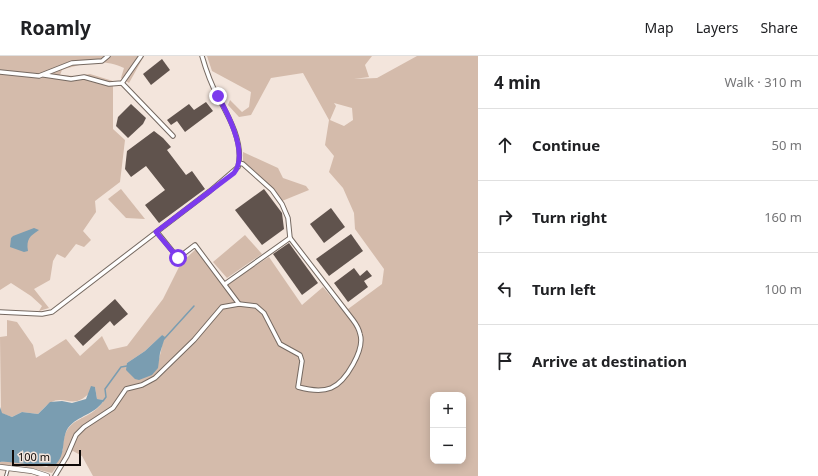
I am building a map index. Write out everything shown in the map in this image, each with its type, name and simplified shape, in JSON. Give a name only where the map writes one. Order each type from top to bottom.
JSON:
[{"type":"street","points":[[44,75],[72,63],[102,61],[108,56]]},
{"type":"street","points":[[122,83],[141,56]]},
{"type":"street","points":[[0,312],[42,314],[52,312],[234,173],[239,163],[236,136],[230,116],[215,91],[202,56]]},
{"type":"street","points":[[0,72],[44,75],[71,79],[84,77],[109,84],[122,83]]},
{"type":"street","points":[[122,83],[173,136]]},
{"type":"street","points":[[55,476],[67,456],[76,435],[84,427],[113,408],[126,389],[155,378],[194,340],[222,307],[239,304],[256,306],[264,313],[280,344],[300,355],[302,362],[298,388],[322,390],[332,388],[341,381],[358,354],[361,342],[360,333],[345,307],[290,238],[288,218],[282,204],[272,190],[243,164],[239,163]]},
{"type":"street","points":[[156,232],[178,258],[195,244],[239,304]]},
{"type":"street","points":[[225,284],[290,238]]},
{"type":"street","points":[[0,467],[32,471],[47,476]]},
{"type":"lane","points":[[6,476],[9,468]]},
{"type":"shaded area","points":[[0,56],[144,56],[129,83],[121,78],[124,68],[108,63],[100,62],[78,65],[62,70],[60,75],[75,76],[90,74],[113,81],[113,129],[125,140],[120,182],[95,201],[96,212],[83,231],[91,240],[84,247],[76,244],[65,258],[57,254],[53,261],[50,280],[34,289],[49,308],[39,311],[42,306],[31,296],[11,283],[0,290]]},
{"type":"shaded area","points":[[207,56],[372,56],[365,65],[369,77],[354,79],[377,78],[417,56],[478,56],[478,476],[93,476],[82,456],[73,451],[65,455],[52,473],[18,465],[0,465],[0,462],[12,461],[47,467],[63,450],[64,438],[67,430],[72,424],[92,413],[104,400],[97,399],[95,387],[81,399],[76,401],[61,400],[50,403],[38,414],[22,412],[12,417],[1,413],[0,337],[7,336],[7,320],[17,322],[33,345],[36,358],[66,339],[80,356],[102,336],[109,350],[127,346],[163,299],[181,263],[196,249],[222,283],[228,283],[269,257],[302,305],[323,287],[344,312],[382,284],[384,269],[355,229],[354,213],[343,188],[329,172],[334,156],[325,145],[329,120],[303,73],[271,78],[251,115],[239,117],[228,105],[230,100],[242,112],[249,107],[251,92],[212,71]],"holes":[[[334,103],[352,108],[353,120],[344,126],[330,120],[336,106]],[[162,335],[162,347],[157,368],[127,363],[145,351]]]},
{"type":"shaded area","points":[[243,152],[278,168],[283,178],[306,186],[309,190],[282,201],[275,190],[243,162]]},
{"type":"shaded area","points":[[121,189],[145,219],[126,218],[108,199]]},
{"type":"shaded area","points":[[245,235],[262,254],[227,278],[213,262]]},
{"type":"water","points":[[34,228],[39,230],[29,238],[28,251],[24,252],[10,247],[11,238],[13,236]]},
{"type":"water","points":[[162,335],[165,337],[160,353],[158,368],[152,375],[139,380],[135,379],[126,370],[127,363],[145,351]]},
{"type":"water","points":[[91,386],[95,387],[97,399],[104,400],[96,409],[77,420],[68,428],[62,455],[57,463],[54,465],[40,466],[0,462],[0,407],[2,413],[12,417],[22,412],[38,414],[50,402],[62,401],[72,403],[86,399]]},
{"type":"building","points":[[162,59],[170,70],[151,85],[143,74]]},
{"type":"building","points":[[206,102],[213,111],[185,132],[177,121],[171,125],[167,120],[189,104],[194,110]]},
{"type":"building","points":[[131,104],[146,118],[143,124],[128,138],[116,126],[118,117]]},
{"type":"building","points":[[154,131],[171,147],[167,150],[186,175],[192,171],[205,189],[159,223],[145,205],[165,190],[146,166],[131,177],[125,169],[127,151]]},
{"type":"building","points":[[264,189],[282,213],[284,229],[262,245],[235,210]]},
{"type":"building","points":[[331,208],[345,227],[324,243],[310,224]]},
{"type":"building","points":[[351,234],[363,251],[329,276],[316,259]]},
{"type":"building","points":[[289,243],[318,283],[302,295],[273,254]]},
{"type":"building","points":[[354,268],[360,276],[367,270],[372,276],[364,281],[368,287],[348,302],[334,283]]},
{"type":"building","points":[[115,299],[128,314],[114,326],[110,321],[83,346],[74,336]]},
{"type":"waterway","points":[[164,339],[194,306]]},
{"type":"waterway","points":[[103,401],[106,397],[105,389],[121,367],[127,366]]},
{"type":"route","points":[[178,258],[156,232],[234,173],[239,163],[236,136],[230,116],[218,96]]}]
